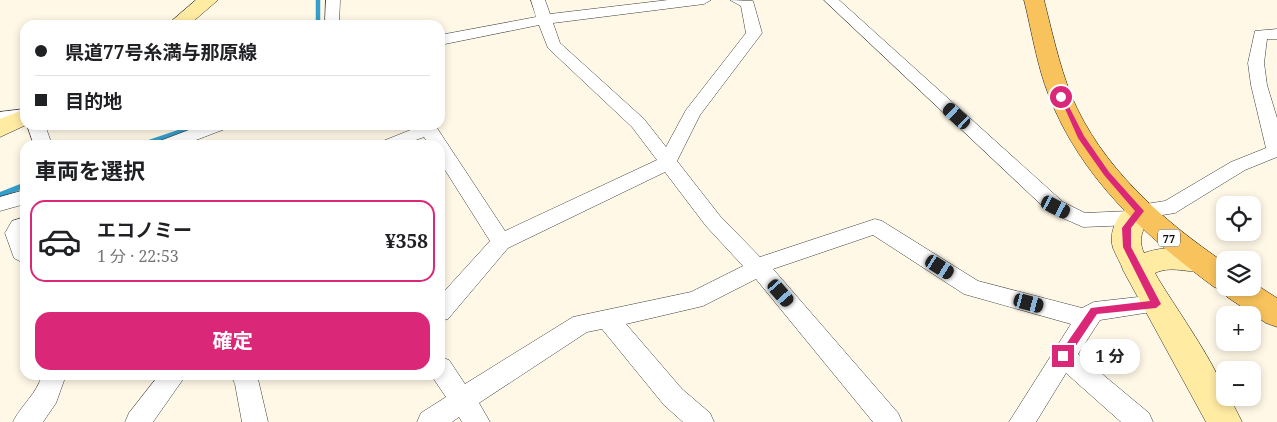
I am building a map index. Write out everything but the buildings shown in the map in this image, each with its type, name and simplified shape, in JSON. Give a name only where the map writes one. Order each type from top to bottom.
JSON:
[{"type":"main road","name":"77","points":[[1034,0],[1058,88],[1080,136],[1137,214],[1216,273]]},
{"type":"main road","points":[[1250,296],[1277,314]]},
{"type":"street","points":[[183,20],[208,0]]},
{"type":"street","points":[[332,20],[333,0]]},
{"type":"street","points":[[430,422],[581,324],[608,320],[695,300],[758,268],[713,221],[638,123],[553,45],[546,19],[538,0]]},
{"type":"street","points":[[445,39],[546,19],[704,0]]},
{"type":"street","points":[[445,306],[501,242],[667,163],[692,114],[754,33],[748,4],[737,0]]},
{"type":"street","points":[[831,0],[1056,207],[1083,220],[1137,214],[1168,208],[1238,166],[1272,152],[1277,146],[1259,85],[1256,63],[1260,34],[1277,34]]},
{"type":"street","points":[[0,118],[20,116]]},
{"type":"street","points":[[0,130],[20,118]]},
{"type":"street","points":[[179,140],[206,130]]},
{"type":"street","points":[[397,140],[426,130]]},
{"type":"street","points":[[445,156],[501,242]]},
{"type":"street","points":[[0,204],[20,198]]},
{"type":"street","points":[[1137,214],[1127,228],[1127,247],[1156,304],[1224,422]]},
{"type":"street","points":[[20,226],[15,233],[20,249]]},
{"type":"street","points":[[879,419],[827,346],[758,266],[875,226],[972,288],[1087,319]]},
{"type":"street","points":[[1138,270],[1149,261],[1163,258],[1178,258],[1201,262]]},
{"type":"street","points":[[1022,422],[1087,319],[1094,311],[1156,304]]},
{"type":"street","points":[[608,320],[673,397],[701,422]]},
{"type":"street","points":[[1063,356],[1140,422]]},
{"type":"street","points":[[445,375],[477,422]]},
{"type":"street","points":[[26,422],[41,406],[53,380]]},
{"type":"street","points":[[138,422],[170,380]]},
{"type":"street","points":[[246,380],[255,422]]},
{"type":"waterway","points":[[318,0],[318,20]]},
{"type":"waterway","points":[[156,140],[185,130]]},
{"type":"waterway","points":[[0,195],[20,187]]},
{"type":"route","points":[[1061,97],[1080,136],[1107,174],[1140,211],[1127,228],[1127,247],[1156,304],[1094,311],[1063,356]]}]
